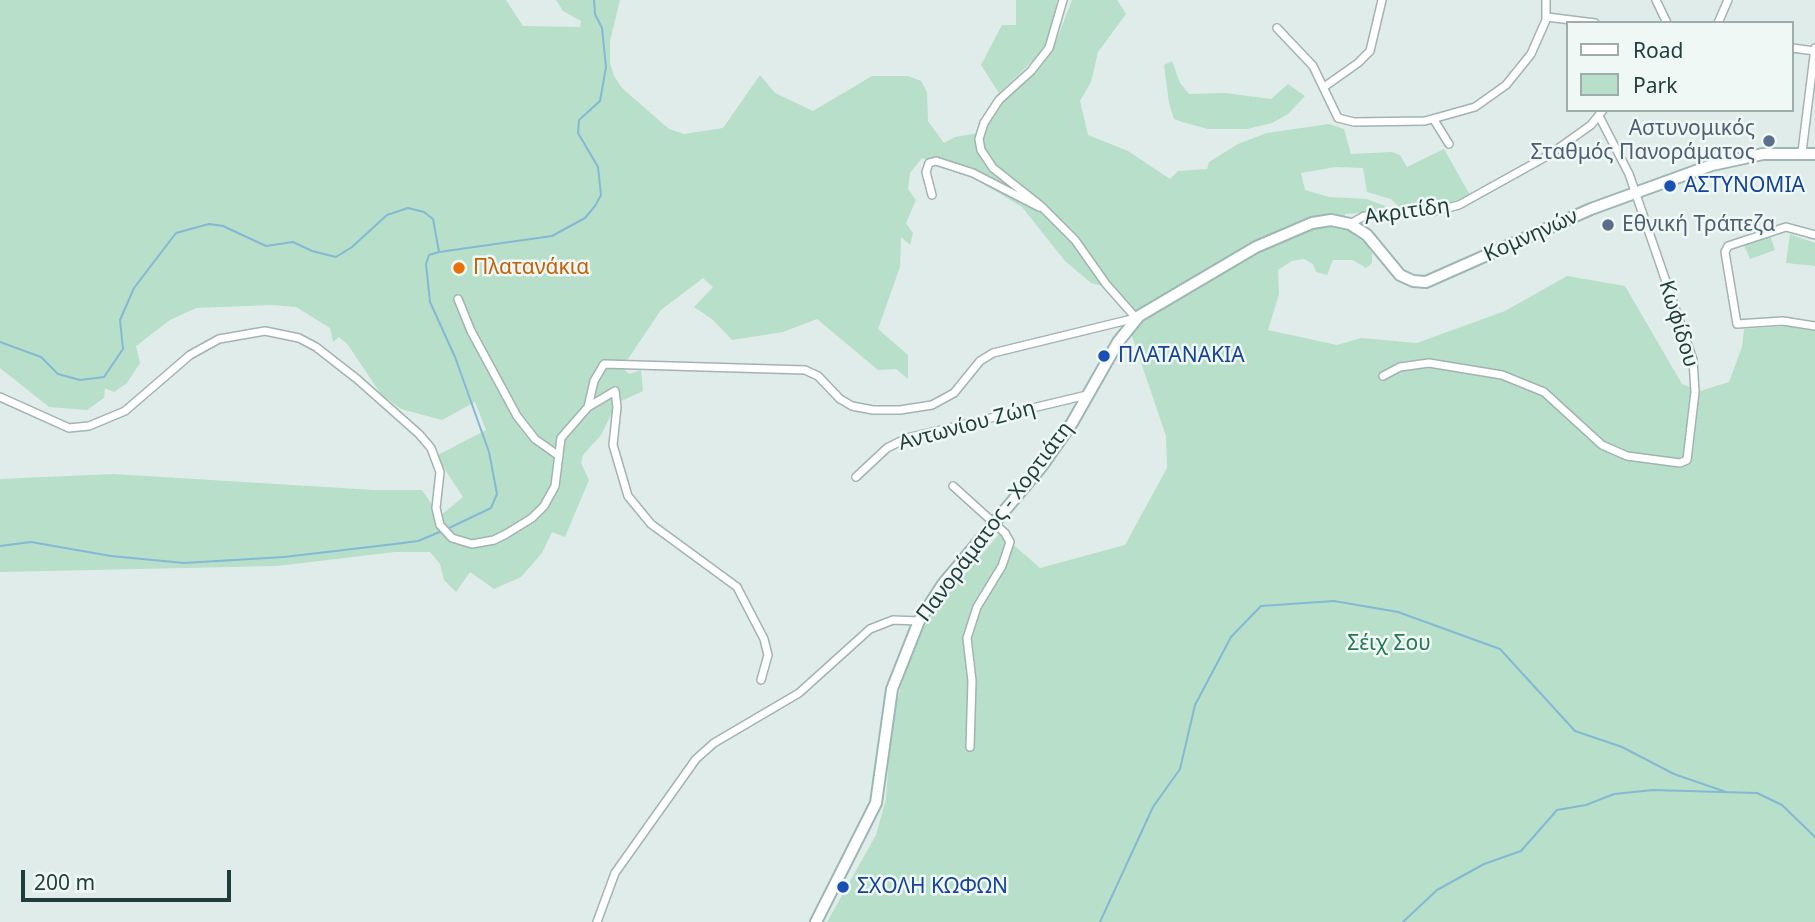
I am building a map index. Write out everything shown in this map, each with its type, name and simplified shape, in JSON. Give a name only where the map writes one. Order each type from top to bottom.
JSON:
[{"type":"main road","name":"Κομνηνών","points":[[1350,224],[1367,235],[1400,275],[1413,281],[1426,282],[1634,192],[1712,165],[1763,154],[1815,154]]},
{"type":"main road","name":"Πανοράματος - Χορτιάτη","points":[[816,922],[876,803],[892,690],[919,621],[943,584],[1042,466],[1088,395],[1118,342],[1137,318],[1291,229],[1324,220],[1350,224]]},
{"type":"street","points":[[1063,0],[1049,48],[1031,71],[993,106],[979,139],[982,154],[991,166],[1046,210],[1075,240],[1133,318],[1137,318]]},
{"type":"street","points":[[1324,87],[1358,64],[1370,51],[1382,0]]},
{"type":"street","points":[[1277,28],[1282,37],[1307,58],[1324,87],[1334,113],[1341,120],[1434,120],[1475,107],[1506,85],[1531,54],[1547,17],[1546,0]]},
{"type":"street","points":[[1656,0],[1666,21]]},
{"type":"street","points":[[1719,21],[1728,0]]},
{"type":"street","points":[[1547,17],[1579,21]]},
{"type":"street","points":[[1794,48],[1815,50],[1802,152]]},
{"type":"street","name":"Κωφίδου","points":[[1383,376],[1401,367],[1429,363],[1502,375],[1544,392],[1602,445],[1627,456],[1684,463],[1689,454],[1695,392],[1693,360],[1629,174],[1601,113]]},
{"type":"street","name":"Ακριτίδη","points":[[1350,224],[1364,216],[1432,212],[1459,205],[1549,155],[1601,113]]},
{"type":"street","points":[[1434,120],[1449,144]]},
{"type":"street","points":[[932,195],[926,172],[929,163],[936,161],[973,173],[1018,199],[1046,210]]},
{"type":"street","points":[[1815,234],[1786,227],[1726,248],[1737,324],[1783,321],[1815,326]]},
{"type":"street","points":[[458,299],[471,331],[517,416],[545,448],[559,456]]},
{"type":"street","points":[[588,407],[600,370],[604,364],[611,362],[805,370],[818,376],[840,399],[852,406],[873,410],[900,410],[932,405],[954,393],[980,361],[993,353],[1137,318]]},
{"type":"street","points":[[0,397],[69,428],[89,426],[125,411],[190,355],[219,339],[265,331],[277,332],[316,347],[419,434],[430,448],[440,472],[437,517],[452,538],[472,544],[506,534],[532,518],[544,506],[555,486],[561,439],[588,407],[615,391],[617,407],[613,445],[628,496],[651,524],[737,587],[764,639],[768,655],[761,680]]},
{"type":"street","name":"Αντωνίου Ζώη","points":[[856,477],[887,448],[906,438],[1088,395]]},
{"type":"street","points":[[953,486],[1010,542],[1002,566],[976,607],[967,638],[972,681],[970,747]]},
{"type":"street","points":[[597,922],[615,873],[696,759],[714,743],[799,693],[870,629],[898,619],[919,621]]},
{"type":"green space","name":"Σέιχ Σου","points":[[0,0],[506,0],[523,26],[580,27],[581,21],[563,11],[556,0],[620,0],[610,41],[610,63],[614,76],[622,88],[669,129],[684,134],[723,128],[760,75],[775,93],[813,111],[872,76],[908,76],[921,81],[927,92],[928,121],[944,143],[955,137],[985,132],[999,105],[1035,72],[1053,49],[1072,0],[1117,0],[1126,14],[1098,52],[1091,82],[1080,101],[1088,135],[1128,151],[1170,179],[1178,171],[1207,169],[1209,162],[1238,144],[1267,133],[1329,124],[1344,129],[1351,154],[1392,152],[1400,155],[1407,167],[1444,149],[1470,195],[1441,206],[1401,209],[1391,199],[1367,192],[1363,168],[1336,167],[1301,173],[1305,190],[1329,197],[1367,199],[1385,206],[1386,211],[1345,214],[1342,226],[1365,243],[1372,253],[1372,263],[1366,268],[1353,260],[1333,260],[1327,275],[1316,272],[1313,264],[1304,259],[1292,261],[1278,270],[1279,294],[1268,330],[1337,345],[1361,338],[1417,343],[1505,311],[1567,276],[1625,286],[1682,384],[1700,391],[1729,382],[1742,347],[1744,329],[1788,326],[1815,331],[1815,922],[827,922],[876,835],[886,799],[891,728],[904,673],[924,627],[943,600],[1000,533],[1040,568],[1125,545],[1167,468],[1166,436],[1131,333],[1147,317],[1131,313],[1113,289],[1091,283],[1065,261],[1022,207],[972,177],[922,158],[910,173],[908,189],[916,200],[906,223],[913,233],[910,245],[901,237],[900,267],[878,329],[908,355],[908,379],[896,369],[878,370],[817,319],[783,332],[732,340],[713,320],[694,307],[713,287],[703,278],[661,310],[628,359],[618,363],[629,374],[641,370],[643,391],[617,403],[601,435],[583,455],[581,463],[589,480],[565,537],[552,532],[542,553],[521,577],[494,589],[470,572],[456,592],[444,580],[440,564],[430,552],[395,552],[277,566],[0,572],[0,479],[113,474],[374,490],[422,490],[440,516],[463,497],[436,456],[486,430],[475,402],[442,420],[401,409],[381,394],[348,345],[339,337],[333,342],[330,328],[296,307],[272,305],[196,308],[170,320],[136,346],[140,363],[127,383],[114,392],[105,388],[104,398],[87,410],[49,407],[0,368]]},
{"type":"green space","points":[[1016,0],[1057,0],[1055,16],[1046,44],[1038,56],[999,93],[981,65],[1002,25],[1016,25]]},
{"type":"green space","points":[[1172,61],[1180,83],[1189,94],[1225,93],[1271,99],[1288,84],[1305,96],[1288,114],[1272,123],[1247,129],[1208,129],[1174,119],[1164,65]]},
{"type":"green space","points":[[1790,234],[1815,243],[1815,266],[1786,263]]},
{"type":"green space","points":[[1770,235],[1775,250],[1750,259],[1744,245]]},
{"type":"waterway","points":[[447,529],[491,508],[497,494],[489,452],[455,357],[430,302],[426,264],[429,255],[439,252],[552,236],[585,218],[595,206],[601,195],[598,167],[578,133],[579,120],[600,101],[606,67],[602,28],[595,14],[594,0]]},
{"type":"waterway","points":[[0,342],[41,357],[58,374],[80,380],[104,377],[123,349],[120,320],[134,288],[176,233],[209,224],[223,226],[266,246],[293,242],[312,251],[336,257],[352,247],[387,215],[408,208],[424,212],[433,219],[439,252]]},
{"type":"waterway","points":[[0,546],[31,542],[111,556],[184,563],[284,557],[395,544],[418,541],[442,531]]},
{"type":"waterway","points":[[1100,922],[1153,807],[1180,769],[1195,705],[1231,637],[1261,606],[1334,601],[1398,612],[1500,649],[1575,731],[1622,747],[1674,774],[1726,792]]},
{"type":"waterway","points":[[1403,922],[1437,890],[1484,864],[1521,851],[1557,810],[1586,805],[1614,794],[1653,790],[1757,793],[1782,805],[1815,837]]},
{"type":"place","name":"Αστυνομικός Σταθμός Πανοράματος","points":[[1769,141]]},
{"type":"place","name":"ΑΣΤΥΝΟΜΙΑ","points":[[1670,186]]},
{"type":"place","name":"Εθνική Τράπεζα","points":[[1608,225]]},
{"type":"place","name":"Πλατανάκια","points":[[459,268]]},
{"type":"place","name":"ΠΛΑΤΑΝΑΚΙΑ","points":[[1104,356]]},
{"type":"place","name":"ΣΧΟΛΗ ΚΩΦΩΝ","points":[[843,887]]}]
